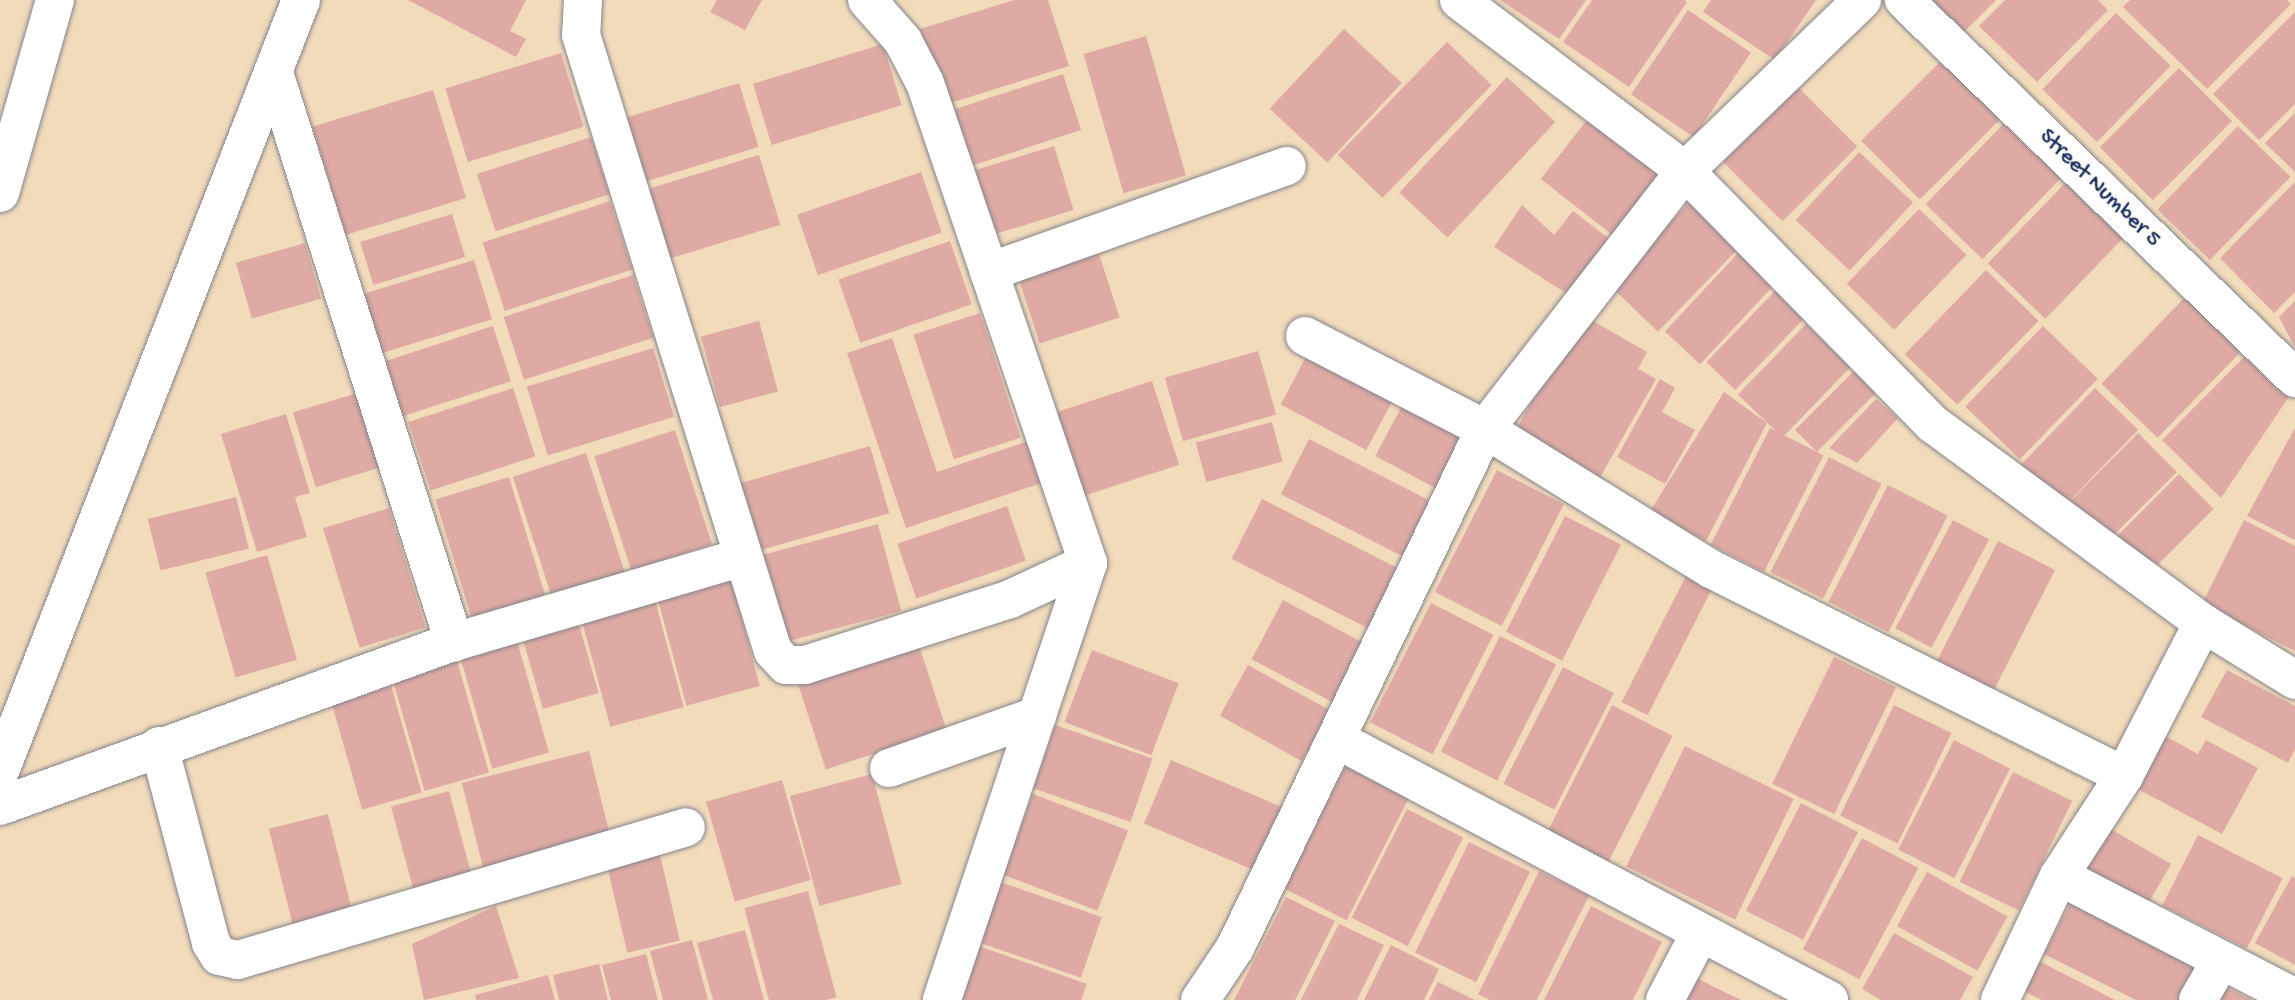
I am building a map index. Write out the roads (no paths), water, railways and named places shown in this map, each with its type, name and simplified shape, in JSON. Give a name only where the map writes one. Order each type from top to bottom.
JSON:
[{"type":"street","points":[[0,193],[55,0]]},
{"type":"street","points":[[0,771],[275,76],[301,0]]},
{"type":"street","points":[[583,0],[581,35],[773,651],[786,665],[1010,599],[1088,563]]},
{"type":"street","points":[[867,0],[903,41],[925,83],[1088,563],[942,1000]]},
{"type":"street","points":[[1459,0],[1685,171],[1933,424],[2203,623],[2295,680]]},
{"type":"street","points":[[1200,1000],[1236,948],[1485,429],[1685,171],[1862,0]]},
{"type":"street","name":"Street Number 5","points":[[1904,0],[2295,378]]},
{"type":"street","points":[[275,76],[454,642]]},
{"type":"street","points":[[989,272],[1287,166]]},
{"type":"street","points":[[1305,336],[1485,429],[1711,569],[2124,776]]},
{"type":"street","points":[[0,806],[159,746],[454,642],[742,556]]},
{"type":"street","points":[[2000,1000],[2059,876],[2124,776],[2203,623]]},
{"type":"street","points":[[889,768],[1037,716]]},
{"type":"street","points":[[1336,739],[1699,935],[1829,1000]]},
{"type":"street","points":[[159,746],[211,943],[219,956],[238,960],[687,827]]},
{"type":"street","points":[[2059,876],[2295,998]]},
{"type":"street","points":[[1665,1000],[1699,935]]},
{"type":"street","points":[[2198,1000],[2221,960]]}]
